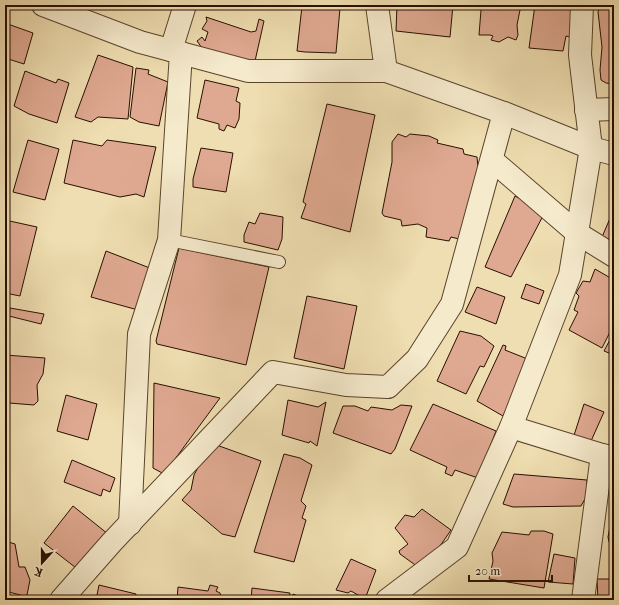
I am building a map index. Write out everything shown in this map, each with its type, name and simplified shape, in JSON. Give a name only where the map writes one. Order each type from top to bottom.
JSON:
[{"type":"street","points":[[43,5],[140,42],[248,71],[386,71],[504,113],[591,148],[614,154]]},
{"type":"street","points":[[130,524],[139,334],[168,240],[176,52],[184,5]]},
{"type":"street","points":[[377,5],[386,71]]},
{"type":"street","points":[[387,600],[457,547],[511,427],[570,275],[591,148],[580,56],[582,5]]},
{"type":"street","points":[[586,110],[614,109]]},
{"type":"street","points":[[61,600],[130,524],[273,372],[346,385],[388,387],[417,359],[452,304],[504,113]]},
{"type":"street","points":[[492,160],[577,233],[614,256]]},
{"type":"street","points":[[511,427],[608,456],[583,600]]},
{"type":"lane","points":[[168,240],[278,262]]},
{"type":"building","points":[[397,5],[453,5],[450,37],[396,31]]},
{"type":"building","points":[[483,5],[521,5],[517,25],[518,35],[516,40],[508,37],[499,42],[491,40],[493,36],[479,35],[481,10]]},
{"type":"building","points":[[535,5],[571,5],[570,37],[566,36],[563,51],[529,48]]},
{"type":"building","points":[[600,5],[614,7],[614,84],[606,83],[601,80],[600,70],[602,47],[598,12]]},
{"type":"building","points":[[302,6],[340,8],[336,53],[297,51]]},
{"type":"building","points":[[206,17],[251,32],[256,31],[259,19],[264,21],[253,70],[202,48],[197,41],[202,37],[205,41],[208,32],[202,29],[207,21]]},
{"type":"building","points":[[5,23],[33,33],[24,64],[5,58]]},
{"type":"building","points":[[98,55],[133,67],[128,119],[98,117],[91,122],[75,117]]},
{"type":"building","points":[[136,68],[149,70],[148,74],[168,82],[159,126],[139,122],[130,117]]},
{"type":"building","points":[[25,71],[56,83],[58,79],[69,83],[57,123],[29,114],[14,106]]},
{"type":"building","points":[[205,80],[239,88],[236,101],[240,103],[239,119],[235,128],[227,125],[224,131],[219,129],[219,124],[197,118]]},
{"type":"building","points":[[327,104],[375,115],[350,232],[301,218],[306,204],[303,202]]},
{"type":"building","points":[[398,134],[406,137],[410,134],[429,136],[438,140],[437,143],[463,149],[464,154],[477,157],[479,177],[467,241],[451,237],[449,241],[426,237],[427,228],[418,224],[402,226],[401,220],[384,216],[382,213],[392,162],[392,142]]},
{"type":"building","points":[[28,140],[59,149],[45,200],[13,192]]},
{"type":"building","points":[[73,140],[102,146],[107,140],[156,147],[144,197],[136,194],[120,197],[64,183]]},
{"type":"building","points":[[201,148],[233,153],[226,192],[193,187],[193,179]]},
{"type":"building","points":[[515,196],[545,212],[511,277],[485,267]]},
{"type":"building","points":[[614,209],[614,242],[602,237]]},
{"type":"building","points":[[260,213],[283,217],[282,239],[278,250],[244,242],[244,235],[249,222],[255,224]]},
{"type":"building","points":[[5,220],[37,227],[20,296],[5,293]]},
{"type":"building","points":[[179,248],[269,267],[246,365],[157,344],[156,341]]},
{"type":"building","points":[[106,251],[155,270],[138,310],[91,297]]},
{"type":"building","points":[[595,269],[614,280],[614,324],[602,348],[569,330],[578,312],[574,310],[579,296],[576,293],[583,281],[590,282]]},
{"type":"building","points":[[526,284],[544,291],[539,304],[521,298]]},
{"type":"building","points":[[477,287],[505,297],[496,324],[465,312]]},
{"type":"building","points":[[307,296],[357,306],[344,369],[294,358]]},
{"type":"building","points":[[10,308],[44,314],[41,324],[9,316]]},
{"type":"building","points":[[460,331],[481,336],[494,346],[484,367],[480,366],[466,394],[437,381]]},
{"type":"building","points":[[614,332],[614,355],[604,351]]},
{"type":"building","points":[[503,345],[506,346],[505,350],[530,360],[503,416],[477,401]]},
{"type":"building","points":[[5,355],[45,358],[43,374],[37,385],[38,401],[34,405],[5,404]]},
{"type":"building","points":[[154,383],[220,398],[164,474],[153,468]]},
{"type":"building","points":[[66,395],[97,404],[88,440],[57,431]]},
{"type":"building","points":[[288,400],[318,407],[326,402],[317,446],[310,441],[309,443],[282,435]]},
{"type":"building","points":[[433,404],[496,431],[478,478],[455,470],[452,476],[445,473],[447,467],[410,450]]},
{"type":"building","points":[[584,404],[604,412],[587,450],[570,448]]},
{"type":"building","points":[[401,405],[412,406],[395,449],[391,454],[333,433],[343,406],[355,406],[368,411],[371,407],[392,410]]},
{"type":"building","points":[[211,443],[261,461],[235,537],[222,534],[182,500],[191,490],[194,475]]},
{"type":"building","points":[[284,454],[300,458],[312,465],[301,501],[306,506],[302,518],[306,520],[294,562],[254,552]]},
{"type":"building","points":[[72,460],[115,478],[110,492],[103,489],[101,496],[64,482]]},
{"type":"building","points":[[514,474],[587,480],[586,497],[581,506],[513,507],[503,504]]},
{"type":"building","points":[[73,506],[108,534],[80,571],[44,543]]},
{"type":"building","points":[[614,506],[614,543],[609,542],[608,537]]},
{"type":"building","points":[[422,509],[451,530],[431,559],[418,567],[400,554],[399,551],[408,544],[395,528],[405,515],[414,517]]},
{"type":"building","points":[[531,531],[544,531],[553,534],[544,588],[489,579],[493,561],[492,553],[502,532],[529,535]]},
{"type":"building","points":[[5,541],[15,544],[19,567],[25,567],[30,580],[27,595],[24,596],[5,591]]},
{"type":"building","points":[[554,554],[575,558],[573,584],[548,582]]},
{"type":"building","points":[[351,559],[376,570],[365,599],[351,591],[348,593],[336,590]]},
{"type":"building","points":[[597,579],[614,579],[614,600],[598,600]]},
{"type":"building","points":[[99,585],[136,594],[135,600],[96,600]]},
{"type":"building","points":[[210,585],[218,587],[216,591],[220,593],[222,600],[177,600],[178,587],[208,591]]},
{"type":"building","points":[[252,588],[290,593],[289,600],[251,600]]},
{"type":"building","points":[[293,594],[308,600],[292,600]]}]
